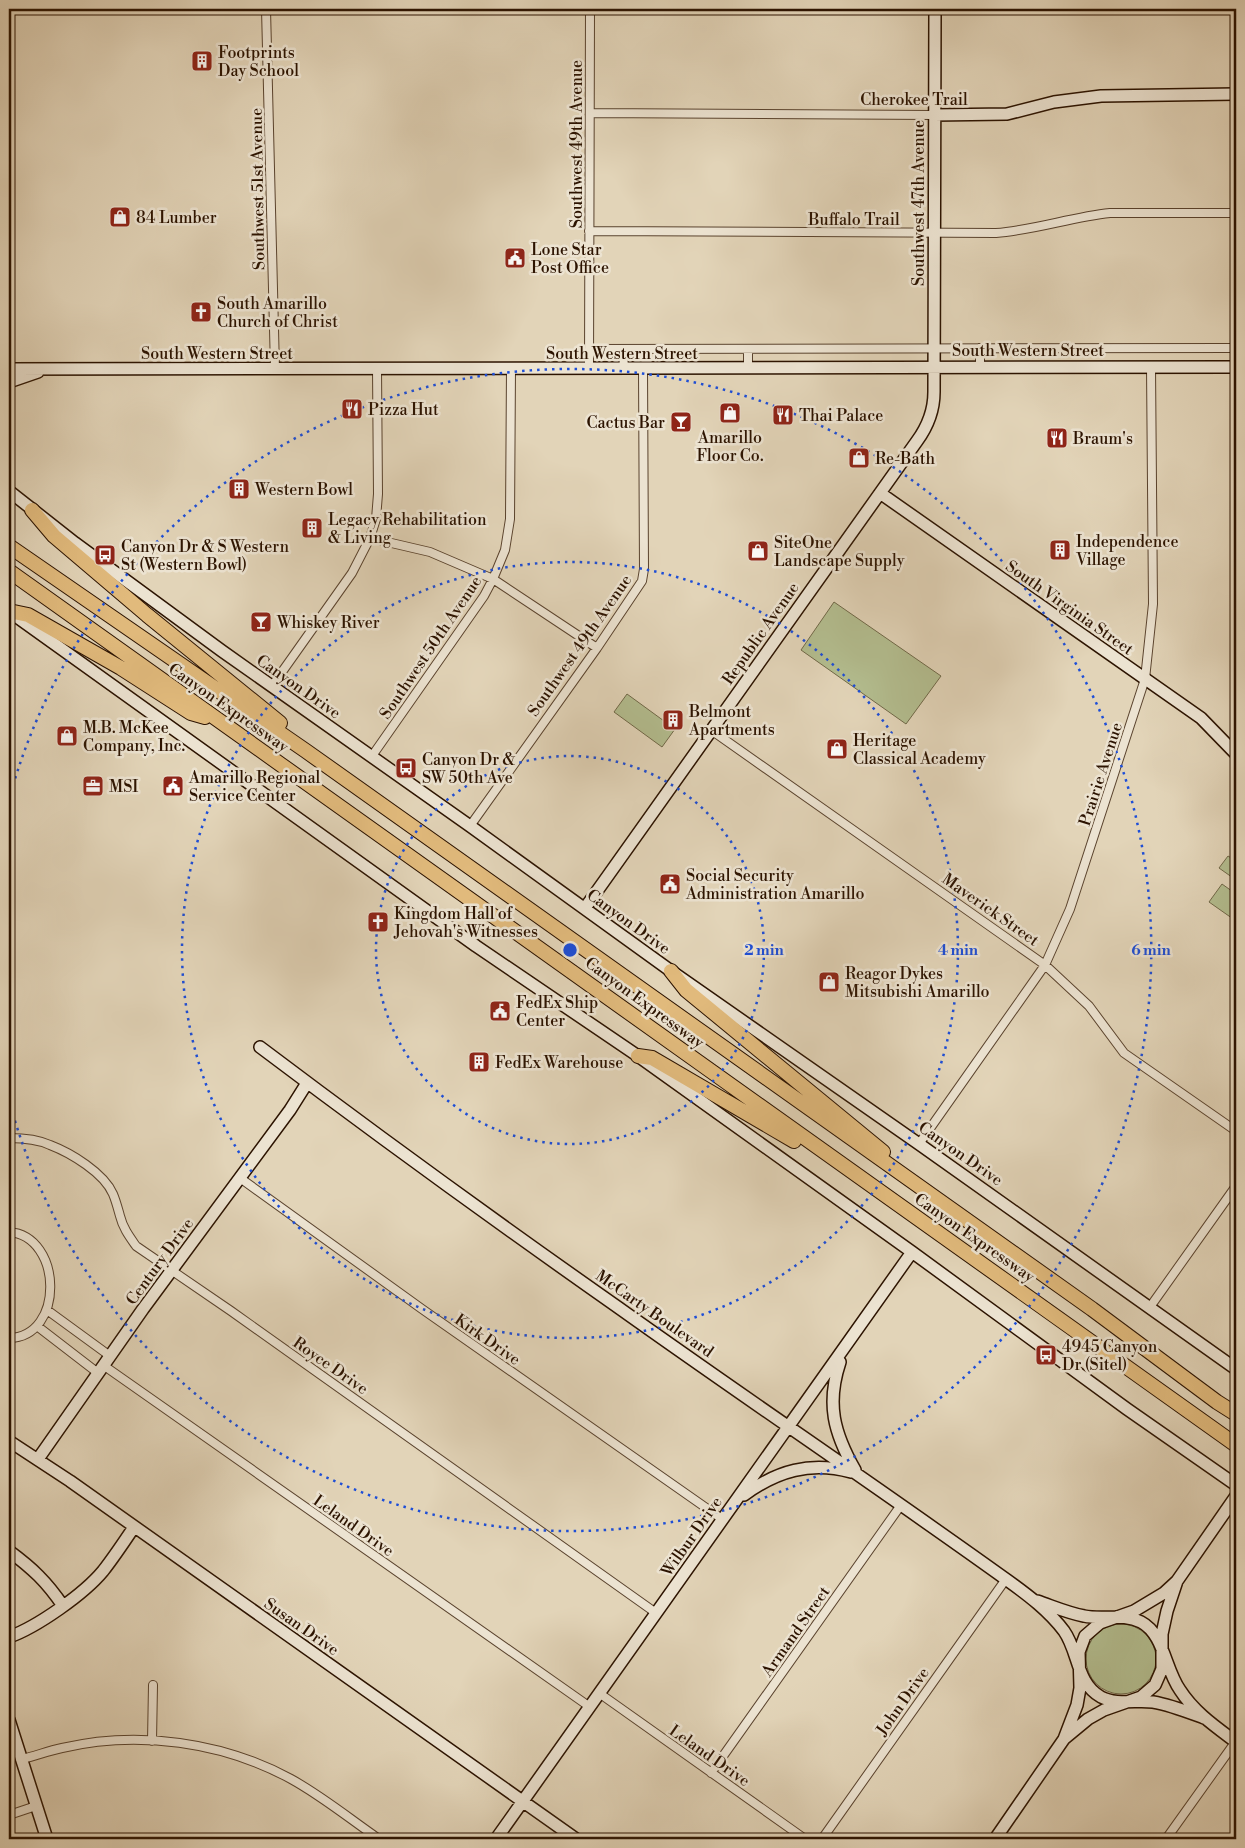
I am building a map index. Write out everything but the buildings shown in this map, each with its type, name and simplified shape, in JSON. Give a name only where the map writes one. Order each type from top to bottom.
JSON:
[{"type":"highway","points":[[32,510],[54,536],[147,615],[297,737],[306,751]]},
{"type":"highway","name":"Canyon Expressway","points":[[9,546],[306,751],[1092,1309],[1236,1414]]},
{"type":"highway","name":"Canyon Expressway","points":[[9,571],[1236,1445]]},
{"type":"highway","points":[[9,611],[28,615],[121,668],[191,713],[218,721]]},
{"type":"highway","points":[[671,971],[686,990],[885,1153],[946,1200],[953,1212]]},
{"type":"highway","points":[[638,1056],[652,1058],[812,1151],[835,1160]]},
{"type":"highway","points":[[1169,1396],[1177,1409],[1236,1453]]},
{"type":"main road","name":"Southwest 47th Avenue","points":[[934,366],[935,9]]},
{"type":"main road","name":"Cherokee Trail","points":[[934,115],[1007,114],[1054,102],[1110,95],[1236,94]]},
{"type":"main road","name":"Republic Avenue","points":[[585,908],[922,433],[928,422],[934,397],[934,366]]},
{"type":"main road","name":"South Western Street","points":[[9,369],[1236,367]]},
{"type":"main road","points":[[9,382],[44,369]]},
{"type":"main road","name":"Canyon Drive","points":[[9,491],[74,544],[272,686],[671,971],[1236,1369]]},
{"type":"main road","name":"South Virginia Street","points":[[880,493],[1201,718],[1236,754]]},
{"type":"main road","points":[[9,611],[476,946],[638,1056],[1127,1409],[1236,1485]]},
{"type":"main road","name":"McCarty Boulevard","points":[[260,1047],[307,1083],[620,1308],[1035,1600],[1064,1631],[1082,1676],[1091,1690],[1109,1700],[1155,1703],[1180,1709],[1204,1718]]},
{"type":"main road","name":"Century Drive","points":[[38,1459],[172,1270],[290,1110],[307,1083]]},
{"type":"main road","name":"Wilbur Drive","points":[[496,1839],[912,1252]]},
{"type":"main road","points":[[844,1349],[835,1376],[832,1405],[838,1435],[844,1451],[857,1474]]},
{"type":"main road","name":"Susan Drive","points":[[9,1441],[38,1459],[576,1839]]},
{"type":"main road","points":[[736,1501],[760,1483],[790,1471],[807,1468],[826,1468],[840,1469],[857,1474]]},
{"type":"main road","points":[[995,1839],[1064,1739],[1077,1705],[1080,1688],[1079,1652],[1085,1636],[1100,1623],[1134,1610],[1164,1593],[1177,1581],[1236,1496]]},
{"type":"main road","points":[[9,1637],[46,1619],[102,1572],[134,1527]]},
{"type":"main road","points":[[9,1551],[48,1584],[63,1606]]},
{"type":"main road","points":[[1064,1739],[1088,1719],[1104,1710],[1141,1697],[1155,1685],[1162,1669],[1162,1634],[1166,1611],[1177,1581]]},
{"type":"main road","name":"McCarty Boulevard","points":[[1035,1600],[1084,1616],[1127,1617],[1140,1621],[1148,1627],[1159,1642],[1163,1656],[1180,1691],[1204,1718]]},
{"type":"main road","points":[[1204,1718],[1236,1742]]},
{"type":"main road","points":[[9,1720],[47,1839]]},
{"type":"street","name":"Southwest 51st Avenue","points":[[266,9],[275,369]]},
{"type":"street","name":"Southwest 49th Avenue","points":[[589,369],[590,9]]},
{"type":"street","name":"Cherokee Trail","points":[[590,113],[934,115]]},
{"type":"street","name":"Buffalo Trail","points":[[589,231],[934,233],[1016,231],[1110,212],[1236,212]]},
{"type":"street","points":[[980,348],[980,366]]},
{"type":"street","name":"South Western Street","points":[[589,349],[1236,348]]},
{"type":"street","points":[[748,349],[748,368]]},
{"type":"street","points":[[623,350],[624,369]]},
{"type":"street","name":"Prairie Avenue","points":[[919,1144],[1045,964],[1070,909],[1145,679],[1154,604],[1151,367]]},
{"type":"street","points":[[272,686],[352,573],[370,538],[376,519],[378,494],[377,369]]},
{"type":"street","name":"Southwest 50th Avenue","points":[[372,756],[484,596],[504,550],[510,519],[511,369]]},
{"type":"street","name":"Southwest 49th Avenue","points":[[470,826],[638,590],[642,581],[644,569],[642,369]]},
{"type":"street","points":[[370,538],[430,552],[493,579],[597,648]]},
{"type":"street","name":"Maverick Street","points":[[711,730],[1045,964],[1089,1006],[1124,1054],[1236,1131]]},
{"type":"street","name":"Royce Drive","points":[[9,1138],[31,1139],[50,1144],[97,1174],[113,1194],[126,1233],[136,1246],[656,1613]]},
{"type":"street","name":"Kirk Drive","points":[[240,1178],[430,1315],[722,1519]]},
{"type":"street","points":[[1150,1307],[1236,1186]]},
{"type":"street","points":[[9,1232],[28,1238],[38,1247],[46,1260],[49,1274],[49,1299],[43,1319],[27,1334],[9,1338]]},
{"type":"street","points":[[47,1310],[110,1356]]},
{"type":"street","name":"Leland Drive","points":[[36,1326],[590,1707]]},
{"type":"street","name":"Armand Street","points":[[711,1773],[901,1505]]},
{"type":"street","name":"John Drive","points":[[822,1839],[1006,1579]]},
{"type":"street","points":[[152,1740],[153,1685]]},
{"type":"street","name":"Leland Drive","points":[[599,1693],[805,1839]]},
{"type":"street","points":[[22,1759],[89,1743],[126,1740],[180,1743],[232,1754],[267,1768],[315,1794],[379,1839]]},
{"type":"street","points":[[1166,1839],[1236,1742]]},
{"type":"street","points":[[9,1814],[36,1806]]},
{"type":"green space","points":[[834,602],[941,676],[906,724],[801,650]]},
{"type":"green space","points":[[627,694],[675,729],[662,747],[614,712]]},
{"type":"green space","points":[[1228,856],[1236,861],[1236,880],[1219,868]]},
{"type":"green space","points":[[1222,884],[1236,894],[1236,921],[1209,902]]},
{"type":"green space","points":[[1121,1624],[1140,1630],[1150,1640],[1156,1659],[1150,1678],[1140,1688],[1121,1694],[1102,1688],[1092,1678],[1086,1659],[1092,1640],[1102,1630]]},
{"type":"place","name":"Footprints Day School","points":[[202,61]]},
{"type":"place","name":"84 Lumber","points":[[120,217]]},
{"type":"place","name":"Lone Star Post Office","points":[[515,258]]},
{"type":"place","name":"South Amarillo Church of Christ","points":[[201,312]]},
{"type":"place","name":"Pizza Hut","points":[[352,409]]},
{"type":"place","name":"Amarillo Floor Co.","points":[[730,413]]},
{"type":"place","name":"Thai Palace","points":[[783,415]]},
{"type":"place","name":"Cactus Bar","points":[[681,422]]},
{"type":"place","name":"Braum's","points":[[1057,438]]},
{"type":"place","name":"Re-Bath","points":[[859,458]]},
{"type":"place","name":"Western Bowl","points":[[239,489]]},
{"type":"place","name":"Legacy Rehabilitation & Living","points":[[312,528]]},
{"type":"place","name":"Independence Village","points":[[1060,550]]},
{"type":"place","name":"SiteOne Landscape Supply","points":[[758,551]]},
{"type":"place","name":"Canyon Dr & S Western St (Western Bowl)","points":[[105,555]]},
{"type":"place","name":"Whiskey River","points":[[261,622]]},
{"type":"place","name":"Belmont Apartments","points":[[673,720]]},
{"type":"place","name":"M.B. McKee Company, Inc.","points":[[67,736]]},
{"type":"place","name":"Heritage Classical Academy","points":[[837,749]]},
{"type":"place","name":"Canyon Dr & SW 50th Ave","points":[[406,768]]},
{"type":"place","name":"MSI","points":[[93,786]]},
{"type":"place","name":"Amarillo Regional Service Center","points":[[173,786]]},
{"type":"place","name":"Social Security Administration Amarillo","points":[[670,884]]},
{"type":"place","name":"Kingdom Hall of Jehovah's Witnesses","points":[[378,922]]},
{"type":"place","name":"Reagor Dykes Mitsubishi Amarillo","points":[[829,982]]},
{"type":"place","name":"FedEx Ship Center","points":[[500,1011]]},
{"type":"place","name":"FedEx Warehouse","points":[[479,1062]]},
{"type":"place","name":"4945 Canyon Dr (Sitel)","points":[[1046,1355]]}]
